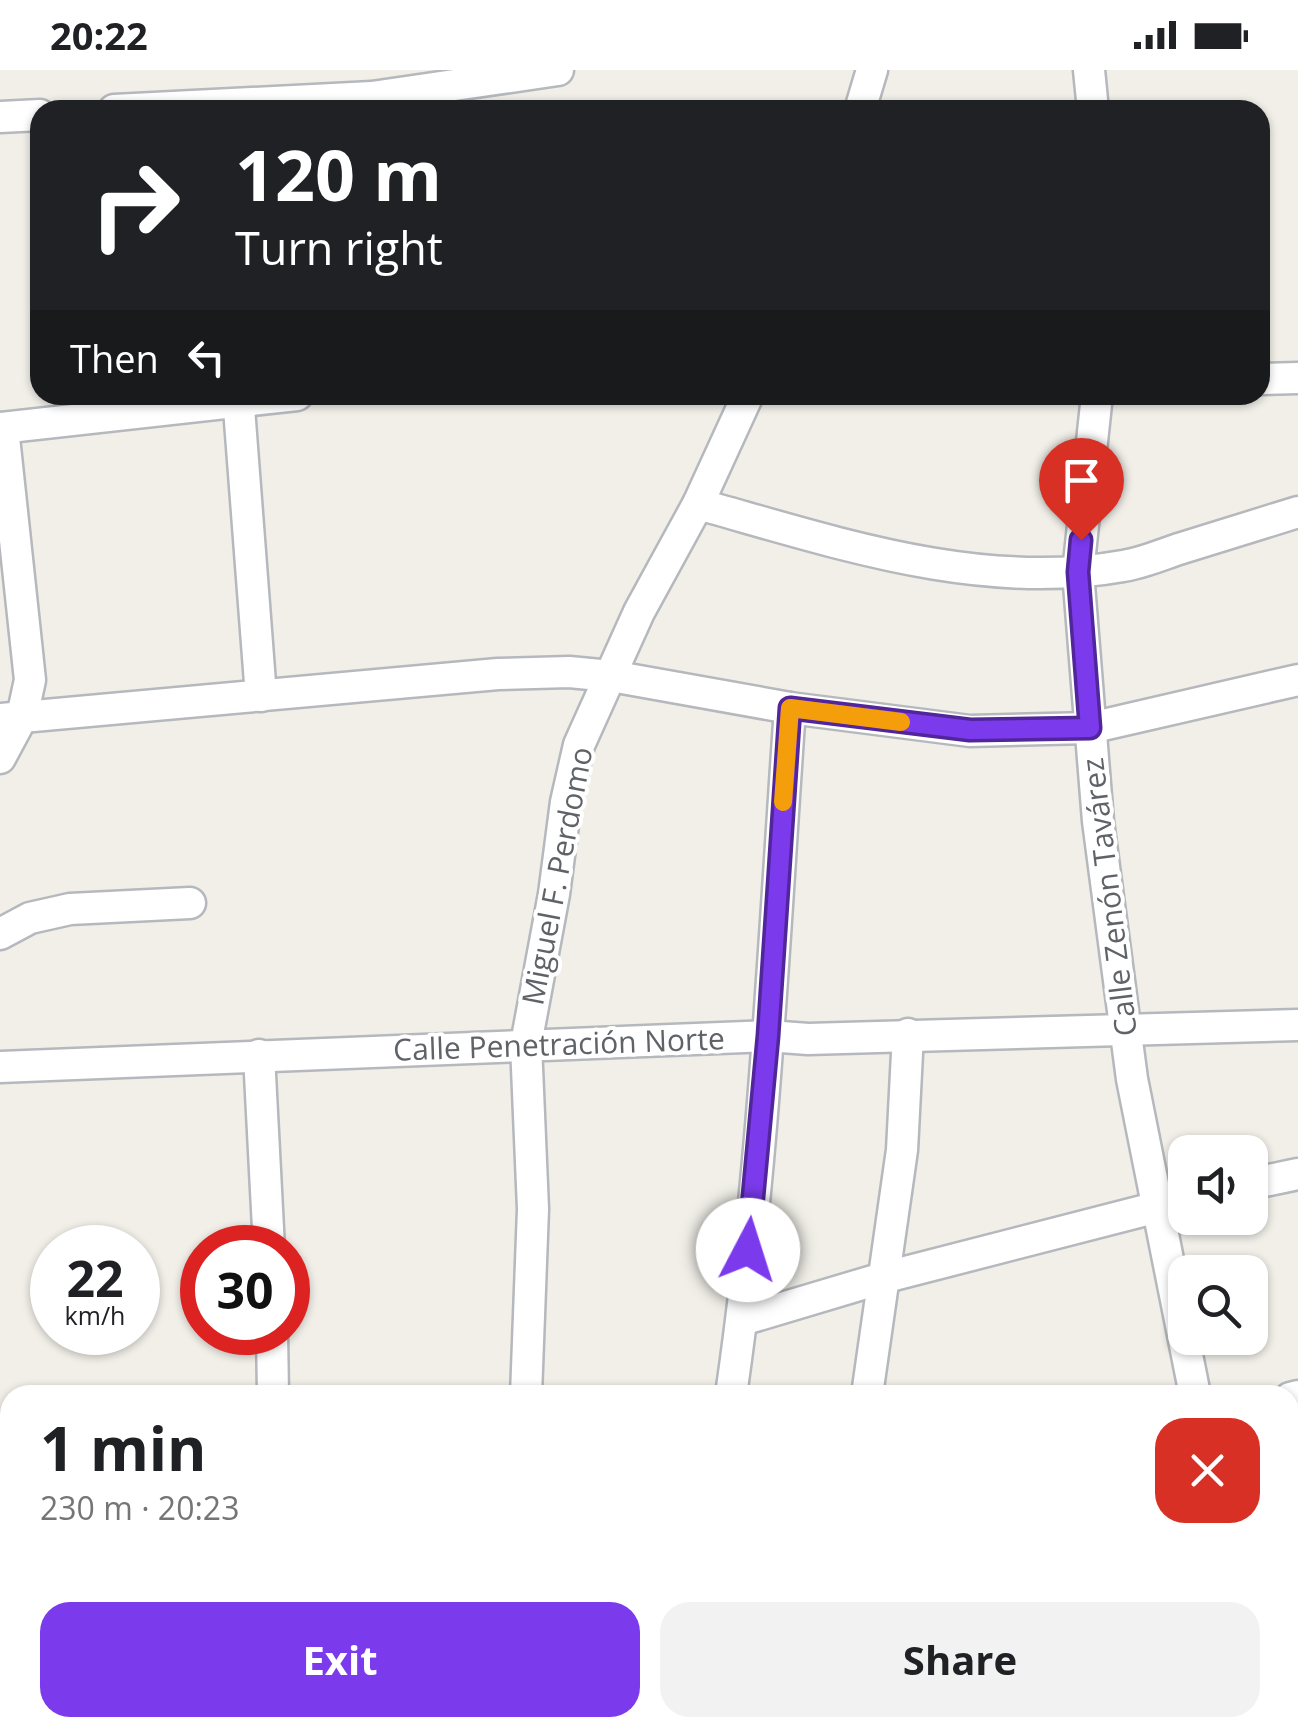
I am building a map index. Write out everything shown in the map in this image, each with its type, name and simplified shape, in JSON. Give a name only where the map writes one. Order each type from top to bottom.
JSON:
[{"type":"street","points":[[255,100],[375,83],[558,70]]},
{"type":"street","points":[[863,100],[872,70]]},
{"type":"street","points":[[1089,70],[1092,100]]},
{"type":"street","points":[[0,117],[30,115]]},
{"type":"street","points":[[1270,378],[1298,378]]},
{"type":"street","points":[[0,758],[11,718],[30,680],[2,428],[184,405]]},
{"type":"street","points":[[240,405],[261,696]]},
{"type":"street","name":"Miguel F. Perdomo","points":[[526,1385],[533,1209],[526,1044],[554,894],[566,802],[580,745],[639,612],[698,504],[743,405]]},
{"type":"street","name":"Calle Zenón Tavárez","points":[[1096,405],[1078,572],[1098,821],[1132,1079],[1168,1192]]},
{"type":"street","points":[[698,504],[855,548],[940,565],[1017,572],[1078,572],[1127,566],[1298,512]]},
{"type":"street","points":[[11,718],[498,674],[569,672],[790,708],[970,730],[1090,728],[1298,680]]},
{"type":"street","points":[[732,1385],[768,1036],[790,708]]},
{"type":"street","points":[[0,934],[30,918],[70,909],[190,903]]},
{"type":"street","name":"Calle Penetración Norte","points":[[0,1067],[259,1054],[424,1052],[526,1044],[1298,1024]]},
{"type":"street","points":[[869,1385],[902,1150],[908,1034]]},
{"type":"street","points":[[259,1054],[268,1225]]},
{"type":"street","points":[[1268,1180],[1298,1174]]},
{"type":"street","points":[[742,1320],[886,1278],[1168,1205]]},
{"type":"street","name":"Calle Zenón Tavárez","points":[[1176,1235],[1194,1385]]},
{"type":"street","points":[[272,1355],[273,1385]]},
{"type":"slow traffic","points":[[783,802],[790,708],[901,722]]},
{"type":"route","points":[[748,1250],[768,1036],[790,708],[970,730],[1090,728],[1078,572],[1081,540]]}]
